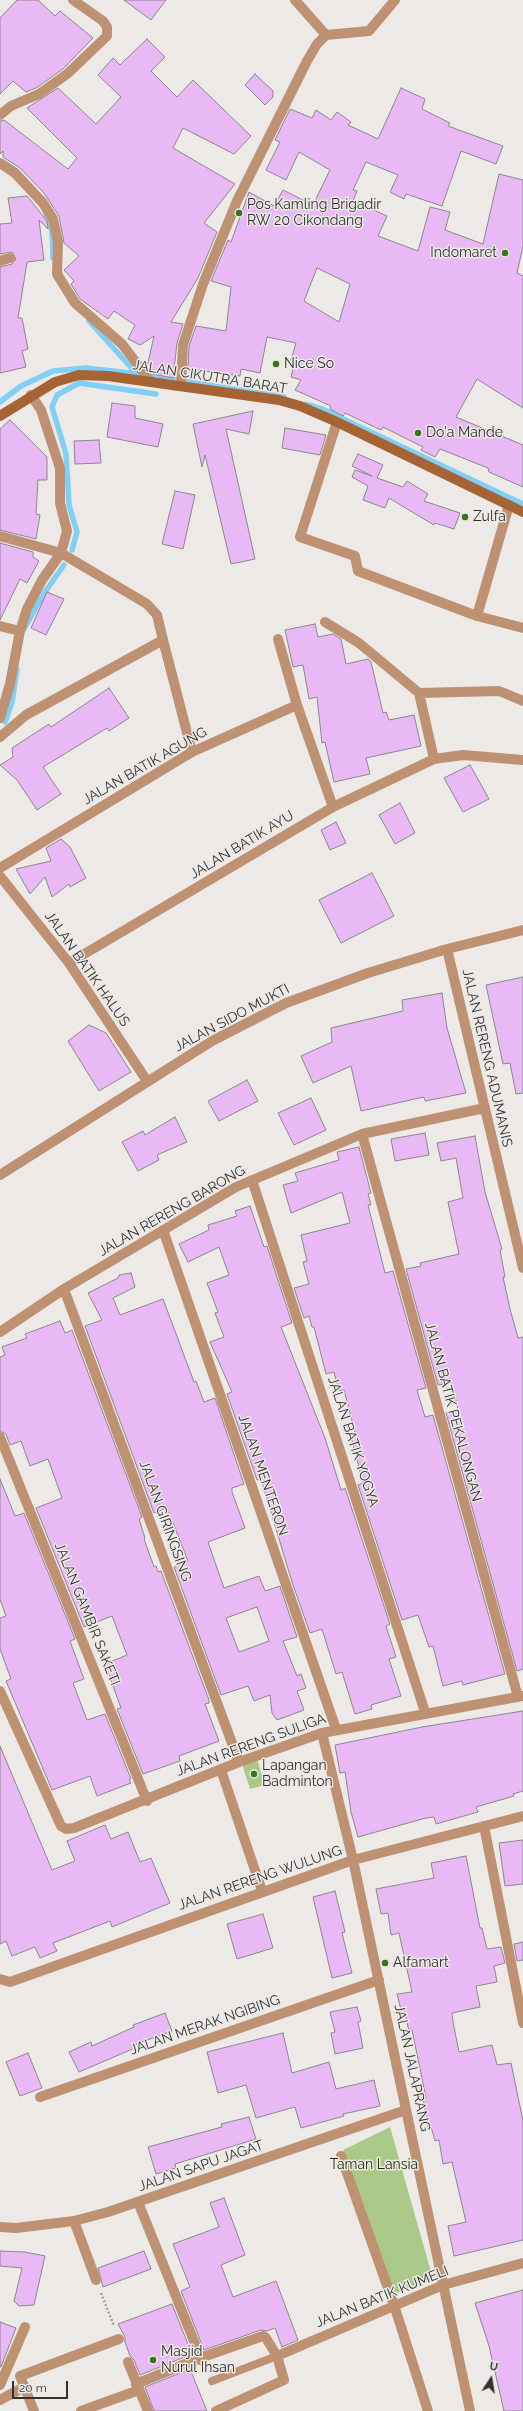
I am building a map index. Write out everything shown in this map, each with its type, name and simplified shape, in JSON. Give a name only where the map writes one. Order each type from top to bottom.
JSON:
[{"type":"main road","name":"JALAN CIKUTRA BARAT","points":[[0,416],[31,395],[55,382],[79,375],[146,377],[181,386],[279,400],[300,406],[337,422],[523,512]]},
{"type":"street","points":[[0,115],[11,106],[39,94],[67,74],[107,36],[107,27],[103,21],[73,0]]},
{"type":"street","points":[[295,0],[326,35]]},
{"type":"street","points":[[181,386],[183,345],[189,321],[234,208],[307,61],[317,44],[326,35],[369,30],[395,0]]},
{"type":"street","points":[[0,163],[10,169],[43,202],[53,219],[58,242],[57,274],[75,302],[122,344],[146,377]]},
{"type":"street","points":[[0,718],[10,684],[20,631],[27,609],[42,580],[61,553],[67,531],[60,503],[60,468],[41,410],[31,395]]},
{"type":"street","points":[[337,422],[300,537],[355,556],[358,571],[477,616],[523,628]]},
{"type":"street","points":[[477,616],[509,505]]},
{"type":"street","points":[[0,536],[61,553],[147,604],[157,615],[192,752]]},
{"type":"street","points":[[325,622],[359,643],[419,693],[434,758]]},
{"type":"street","points":[[0,626],[20,631]]},
{"type":"street","points":[[278,638],[298,705],[333,807]]},
{"type":"street","points":[[0,737],[26,716],[163,640]]},
{"type":"street","points":[[419,693],[499,691],[523,701]]},
{"type":"street","name":"JALAN BATIK AGUNG","points":[[0,868],[192,752],[298,705]]},
{"type":"street","name":"JALAN BATIK AYU","points":[[69,963],[333,807],[434,758],[463,755],[523,760]]},
{"type":"street","name":"JALAN BATIK HALUS","points":[[0,876],[69,963],[147,1081]]},
{"type":"street","name":"JALAN SIDO MUKTI","points":[[0,1175],[212,1041],[286,1003],[368,973],[447,949],[523,930]]},
{"type":"street","name":"JALAN RERENG ADUMANIS","points":[[447,949],[523,1268]]},
{"type":"street","name":"JALAN RERENG BARONG","points":[[0,1332],[64,1289],[236,1187],[362,1134],[485,1108]]},
{"type":"street","name":"JALAN BATIK PEKALONGAN","points":[[362,1134],[520,1697]]},
{"type":"street","name":"JALAN BATIK YOGYA","points":[[252,1180],[425,1712]]},
{"type":"street","name":"JALAN MENTERON","points":[[163,1230],[336,1729]]},
{"type":"street","name":"JALAN GIRINGSING","points":[[64,1289],[238,1762]]},
{"type":"street","name":"JALAN GAMBIR SAKETI","points":[[0,1437],[147,1801]]},
{"type":"street","name":"JALAN RERENG SULIGA","points":[[0,1691],[61,1826],[66,1829],[74,1828],[147,1801],[238,1762],[322,1733],[425,1712],[520,1697]]},
{"type":"street","name":"JALAN JALAPRANG","points":[[322,1733],[353,1860],[470,2411]]},
{"type":"street","points":[[220,1770],[262,1892]]},
{"type":"street","name":"JALAN RERENG WULUNG","points":[[0,1979],[10,1982],[353,1860],[523,1816]]},
{"type":"street","points":[[484,1826],[523,2023]]},
{"type":"street","name":"JALAN MERAK NGIBING","points":[[40,2097],[379,1980]]},
{"type":"street","name":"JALAN SAPU JAGAT","points":[[0,2227],[16,2228],[74,2221],[138,2202],[406,2110]]},
{"type":"street","points":[[341,2156],[394,2305],[428,2411]]},
{"type":"street","points":[[138,2202],[201,2360]]},
{"type":"street","points":[[74,2221],[96,2280]]},
{"type":"street","name":"JALAN BATIK KUMELI","points":[[277,2356],[443,2285],[523,2263]]},
{"type":"street","points":[[0,2386],[25,2327]]},
{"type":"street","points":[[81,2411],[201,2360],[263,2336],[268,2341],[277,2356],[284,2380],[281,2383],[222,2410]]},
{"type":"street","points":[[20,2376],[119,2339]]},
{"type":"street","points":[[13,2356],[34,2411]]},
{"type":"street","points":[[128,2362],[148,2411]]},
{"type":"street","points":[[0,2400],[24,2387]]},
{"type":"lane","points":[[212,2380],[277,2356]]},
{"type":"path","points":[[96,2280],[119,2339]]},
{"type":"green space","name":"Lapangan Badminton","points":[[257,1759],[265,1785],[250,1789],[242,1764]]},
{"type":"green space","name":"Taman Lansia","points":[[390,2127],[433,2279],[391,2295],[343,2150]]},
{"type":"building","points":[[17,0],[38,0],[55,16],[60,11],[93,38],[63,69],[36,88],[26,92],[13,81],[0,94],[0,18]]},
{"type":"building","points":[[124,0],[166,0],[151,20]]},
{"type":"building","points":[[147,39],[165,57],[151,71],[177,97],[193,80],[251,136],[234,154],[183,128],[173,148],[235,184],[204,223],[217,232],[198,278],[171,322],[183,324],[177,343],[173,378],[153,374],[147,367],[154,336],[140,345],[128,339],[135,325],[114,311],[108,319],[80,299],[71,284],[74,281],[64,270],[79,256],[64,243],[59,216],[44,193],[20,168],[3,157],[3,151],[0,154],[0,121],[4,120],[68,169],[77,158],[27,108],[58,88],[96,124],[121,97],[98,75],[113,58],[120,65]]},
{"type":"building","points":[[255,74],[273,91],[273,97],[265,105],[245,85]]},
{"type":"building","points":[[401,88],[425,99],[422,109],[450,123],[448,126],[503,146],[496,164],[461,151],[442,206],[406,194],[404,199],[390,192],[398,175],[366,162],[353,190],[357,191],[353,201],[387,216],[378,236],[418,251],[430,207],[450,212],[445,230],[483,244],[499,174],[523,180],[523,246],[517,273],[523,276],[523,408],[477,379],[456,417],[523,445],[523,487],[489,472],[488,468],[440,449],[435,457],[421,450],[423,447],[383,427],[381,430],[345,413],[343,416],[330,409],[331,406],[295,390],[301,380],[291,377],[294,364],[290,363],[296,343],[267,337],[260,373],[241,369],[240,376],[188,369],[189,346],[196,326],[226,331],[231,287],[211,281],[228,240],[231,242],[249,192],[274,206],[283,190],[313,205],[330,170],[299,152],[286,180],[266,170],[280,142],[275,140],[290,109],[312,118],[316,110],[331,120],[337,112],[351,122],[348,125],[378,139]],"holes":[[[317,268],[350,284],[339,322],[304,301]]]},
{"type":"building","points":[[27,196],[47,221],[48,229],[39,220],[44,260],[27,262],[18,318],[22,318],[28,349],[22,351],[26,367],[0,373],[0,267],[12,264],[16,259],[12,252],[0,254],[0,224],[12,223],[8,198]]},
{"type":"building","points":[[112,403],[135,406],[135,418],[163,424],[158,447],[107,437]]},
{"type":"building","points":[[253,411],[249,434],[226,429],[255,559],[231,564],[205,455],[202,467],[193,424]]},
{"type":"building","points":[[10,420],[47,457],[47,480],[38,480],[36,514],[40,515],[36,539],[0,530],[0,429]]},
{"type":"building","points":[[285,428],[326,435],[320,455],[282,448]]},
{"type":"building","points":[[99,440],[101,463],[75,464],[74,441]]},
{"type":"building","points":[[358,454],[383,465],[377,478],[403,487],[407,481],[428,494],[424,501],[460,513],[454,529],[435,523],[434,525],[389,498],[385,508],[363,500],[368,486],[352,477],[355,470],[372,476],[352,466]]},
{"type":"building","points":[[175,491],[195,495],[183,549],[162,544]]},
{"type":"building","points":[[0,543],[33,552],[33,557],[39,561],[27,583],[20,579],[0,620]]},
{"type":"building","points":[[47,592],[64,599],[46,635],[31,628]]},
{"type":"building","points":[[315,624],[318,637],[333,634],[341,639],[346,664],[368,659],[371,662],[383,713],[386,712],[389,720],[414,715],[421,746],[366,758],[370,774],[334,782],[325,742],[322,743],[317,697],[309,699],[303,665],[293,667],[285,630]]},
{"type":"building","points":[[109,688],[129,718],[109,731],[107,728],[43,767],[61,794],[37,810],[17,780],[0,765],[13,757],[12,748],[49,724],[51,727]]},
{"type":"building","points":[[470,765],[489,799],[463,812],[444,778]]},
{"type":"building","points":[[400,803],[415,833],[395,844],[379,815]]},
{"type":"building","points":[[336,822],[346,843],[330,850],[321,830]]},
{"type":"building","points":[[61,839],[70,847],[86,878],[70,887],[69,884],[52,897],[45,877],[30,894],[16,869],[51,861],[46,848]]},
{"type":"building","points":[[372,873],[394,916],[341,943],[319,900]]},
{"type":"building","points":[[523,977],[523,1093],[516,1094],[510,1063],[503,1064],[486,985]]},
{"type":"building","points":[[442,993],[447,1028],[466,1093],[425,1101],[424,1097],[361,1111],[351,1066],[313,1083],[301,1056],[332,1042],[331,1028],[403,1011],[402,1000]]},
{"type":"building","points":[[89,1025],[106,1033],[131,1072],[99,1091],[68,1041]]},
{"type":"building","points":[[247,1080],[258,1101],[219,1121],[208,1101]]},
{"type":"building","points":[[311,1098],[326,1130],[294,1145],[278,1113]]},
{"type":"building","points":[[175,1117],[187,1142],[157,1155],[159,1160],[138,1171],[122,1142],[143,1131],[145,1135]]},
{"type":"building","points":[[425,1133],[429,1155],[395,1161],[391,1139]]},
{"type":"building","points":[[475,1136],[485,1192],[502,1249],[500,1250],[505,1277],[503,1277],[510,1309],[518,1338],[523,1337],[523,1669],[517,1671],[446,1413],[458,1410],[452,1383],[438,1385],[406,1269],[421,1266],[420,1263],[459,1254],[448,1202],[463,1198],[456,1158],[441,1161],[437,1143]]},
{"type":"building","points":[[359,1147],[371,1193],[368,1194],[371,1205],[368,1205],[385,1273],[393,1271],[426,1388],[417,1390],[425,1417],[433,1415],[505,1674],[463,1685],[462,1681],[443,1686],[433,1646],[429,1647],[418,1615],[402,1620],[358,1485],[363,1483],[351,1437],[356,1436],[344,1390],[339,1391],[334,1372],[326,1374],[314,1327],[312,1327],[309,1316],[304,1318],[294,1288],[309,1284],[303,1262],[307,1261],[301,1235],[350,1223],[342,1192],[291,1213],[283,1185],[298,1181],[295,1173],[339,1160],[337,1152]]},
{"type":"building","points":[[250,1206],[264,1247],[267,1246],[292,1323],[281,1327],[325,1438],[341,1490],[345,1488],[390,1624],[386,1626],[396,1657],[389,1659],[401,1696],[371,1705],[372,1709],[355,1714],[342,1672],[336,1674],[322,1629],[310,1633],[292,1582],[261,1479],[257,1480],[227,1394],[232,1392],[210,1342],[224,1337],[215,1313],[218,1312],[207,1283],[229,1275],[219,1247],[188,1262],[179,1244],[209,1230],[208,1225],[237,1216],[235,1211]]},
{"type":"building","points":[[131,1273],[135,1287],[113,1298],[120,1315],[163,1299],[194,1382],[196,1381],[204,1402],[215,1398],[244,1484],[232,1488],[232,1492],[245,1528],[208,1542],[224,1588],[259,1576],[265,1591],[280,1586],[297,1637],[283,1641],[297,1676],[301,1674],[306,1688],[297,1691],[304,1710],[277,1720],[272,1713],[270,1695],[254,1701],[248,1686],[221,1695],[174,1567],[188,1561],[167,1508],[154,1513],[85,1326],[102,1320],[88,1293],[118,1278],[119,1275]],"holes":[[[257,1607],[269,1641],[239,1652],[226,1618]]]},
{"type":"building","points":[[60,1321],[65,1333],[72,1330],[142,1517],[139,1519],[154,1567],[156,1566],[158,1572],[161,1571],[209,1700],[209,1703],[205,1704],[219,1741],[179,1756],[180,1761],[143,1774],[117,1709],[121,1708],[105,1664],[127,1655],[112,1616],[84,1627],[36,1508],[62,1498],[48,1459],[30,1466],[21,1441],[10,1445],[6,1434],[0,1431],[0,1357],[5,1355],[2,1347],[27,1338],[25,1334]]},
{"type":"building","points":[[0,1479],[15,1516],[24,1513],[75,1639],[70,1641],[84,1679],[73,1683],[87,1720],[105,1714],[131,1779],[129,1780],[131,1783],[97,1796],[90,1776],[52,1790],[6,1681],[11,1679],[0,1649],[0,1618],[6,1616],[0,1599]]},
{"type":"building","points":[[523,1711],[523,1791],[513,1794],[514,1796],[476,1807],[478,1812],[436,1824],[434,1817],[426,1818],[358,1837],[351,1812],[345,1772],[340,1773],[335,1745],[422,1727]]},
{"type":"building","points":[[0,1746],[52,1870],[75,1861],[67,1841],[105,1825],[111,1839],[128,1832],[140,1862],[151,1858],[170,1903],[112,1927],[110,1921],[53,1943],[57,1951],[40,1958],[35,1947],[12,1956],[6,1941],[0,1944]]},
{"type":"building","points":[[523,1840],[523,1884],[505,1886],[499,1843]]},
{"type":"building","points":[[466,1856],[480,1928],[482,1928],[487,1949],[501,1947],[505,1963],[494,1966],[497,1982],[476,1986],[480,2007],[452,2013],[453,2022],[459,2052],[492,2045],[497,2065],[511,2063],[523,2121],[523,2240],[454,2256],[448,2226],[466,2222],[452,2162],[443,2164],[439,2140],[435,2141],[431,2127],[428,2127],[423,2099],[426,2098],[412,2030],[409,2031],[404,2010],[401,2010],[397,1994],[412,1992],[399,1933],[391,1935],[388,1913],[381,1914],[376,1889],[434,1878],[431,1863]]},
{"type":"building","points":[[335,1891],[345,1932],[342,1933],[352,1973],[332,1978],[313,1897]]},
{"type":"building","points":[[263,1914],[273,1948],[237,1959],[227,1924]]},
{"type":"building","points":[[523,1942],[523,1960],[517,1961],[514,1944]]},
{"type":"building","points":[[357,2007],[361,2021],[358,2022],[363,2048],[335,2054],[331,2033],[335,2032],[330,2012]]},
{"type":"building","points":[[165,2013],[172,2031],[134,2045],[135,2048],[79,2072],[69,2052],[91,2042],[92,2046],[134,2027],[133,2025]]},
{"type":"building","points":[[283,2033],[292,2073],[329,2062],[336,2089],[374,2080],[380,2106],[343,2114],[344,2116],[301,2128],[295,2107],[256,2118],[246,2085],[218,2093],[207,2052]]},
{"type":"building","points":[[28,2053],[42,2088],[20,2096],[6,2062]]},
{"type":"building","points":[[249,2117],[256,2139],[175,2164],[176,2168],[156,2174],[148,2147],[222,2127],[221,2124]]},
{"type":"building","points":[[224,2198],[245,2255],[221,2265],[233,2297],[276,2281],[298,2340],[282,2347],[275,2328],[267,2331],[261,2330],[204,2350],[181,2291],[190,2287],[173,2244],[219,2227],[210,2203]]},
{"type":"building","points":[[0,2251],[25,2252],[45,2256],[34,2305],[19,2306],[14,2301],[22,2268],[0,2266]]},
{"type":"building","points":[[144,2251],[151,2269],[103,2287],[98,2268]]},
{"type":"building","points":[[523,2290],[523,2411],[504,2411],[489,2346],[475,2303]]},
{"type":"building","points":[[172,2304],[192,2354],[140,2375],[134,2360],[130,2356],[125,2342],[125,2337],[118,2324]]},
{"type":"building","points":[[0,2322],[16,2328],[1,2367],[0,2367]]},
{"type":"building","points":[[190,2369],[207,2411],[154,2411],[145,2387]]},
{"type":"waterway","points":[[46,214],[52,231],[53,258]]},
{"type":"waterway","points":[[89,321],[137,374]]},
{"type":"waterway","points":[[0,402],[21,386],[53,371],[86,368],[139,374]]},
{"type":"waterway","points":[[147,375],[176,380]]},
{"type":"waterway","points":[[188,382],[284,397]]},
{"type":"waterway","points":[[72,550],[77,532],[69,505],[66,454],[52,407],[57,395],[79,383],[156,394]]},
{"type":"waterway","points":[[306,404],[322,409],[523,504]]},
{"type":"waterway","points":[[24,629],[45,592],[64,565]]},
{"type":"waterway","points":[[5,722],[12,702],[17,669]]},
{"type":"place","name":"Pos Kamling Brigadir RW 20 Cikondang","points":[[239,213]]},
{"type":"place","name":"Indomaret","points":[[505,253]]},
{"type":"place","name":"Nice So","points":[[276,364]]},
{"type":"place","name":"Do'a Mande","points":[[418,433]]},
{"type":"place","name":"Zulfa","points":[[465,517]]},
{"type":"place","name":"Lapangan Badminton","points":[[254,1774]]},
{"type":"place","name":"Alfamart","points":[[385,1963]]},
{"type":"place","name":"Masjid Nurul Ihsan","points":[[153,2360]]}]
